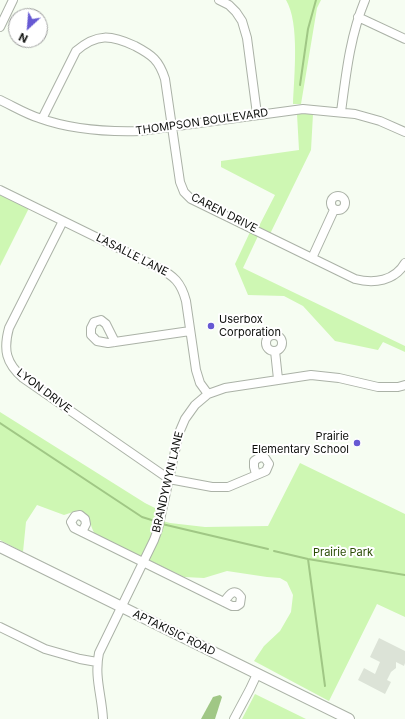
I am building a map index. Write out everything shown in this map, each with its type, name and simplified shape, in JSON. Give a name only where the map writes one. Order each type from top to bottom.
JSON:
[{"type":"main road","name":"APTAKISIC ROAD","points":[[0,547],[349,719]]},
{"type":"street","points":[[0,27],[13,0]]},
{"type":"street","points":[[340,112],[350,46],[358,17],[365,0]]},
{"type":"street","points":[[224,1],[236,12],[242,21],[247,38],[257,114]]},
{"type":"street","points":[[358,17],[405,39]]},
{"type":"street","name":"CAREN DRIVE","points":[[42,119],[76,51],[85,43],[98,38],[109,37],[123,40],[148,53],[159,64],[165,79],[180,182],[184,192],[191,199],[355,279],[366,282],[376,282],[393,276],[401,270],[405,263]]},
{"type":"street","name":"THOMPSON BOULEVARD","points":[[0,100],[42,119],[82,129],[117,132],[140,131],[303,109],[355,114],[380,121],[405,132]]},
{"type":"street","name":"LASALLE LANE","points":[[0,190],[169,273],[184,291],[196,370],[200,382],[208,394]]},
{"type":"street","points":[[312,258],[334,210]]},
{"type":"street","name":"LYON DRIVE","points":[[63,220],[9,328],[6,341],[10,363],[23,378],[169,479]]},
{"type":"street","points":[[115,342],[190,331]]},
{"type":"street","points":[[275,351],[278,379]]},
{"type":"street","name":"BRANDYWYN LANE","points":[[103,719],[97,678],[97,662],[99,653],[154,540],[158,529],[179,433],[185,419],[195,405],[208,394],[225,388],[310,375],[339,378],[378,386],[405,386]]},
{"type":"street","points":[[169,479],[228,487],[256,474]]},
{"type":"street","points":[[82,532],[224,602]]},
{"type":"street","points":[[0,627],[45,649],[80,659],[97,662]]},
{"type":"street","points":[[234,719],[257,674]]},
{"type":"green space","points":[[286,0],[321,0],[317,8],[301,104],[293,104],[295,36],[290,10]]},
{"type":"green space","points":[[297,114],[313,114],[311,150],[270,234],[258,228],[275,195],[221,167],[221,161],[299,150]]},
{"type":"green space","points":[[0,194],[29,208],[0,266]]},
{"type":"green space","points":[[250,232],[258,236],[243,268],[405,346],[405,352],[383,342],[378,350],[335,341],[303,306],[284,296],[248,295],[235,264]]},
{"type":"green space","name":"Prairie Park","points":[[0,412],[145,503],[157,509],[155,519],[170,523],[205,527],[268,526],[300,463],[405,514],[405,617],[377,604],[329,701],[254,661],[264,646],[280,631],[291,612],[293,595],[287,582],[280,578],[227,571],[204,578],[184,577],[95,534],[88,517],[79,510],[64,515],[37,505],[26,522],[23,552],[0,540]]},
{"type":"green space","points":[[255,694],[306,719],[242,719]]},
{"type":"shaded area","points":[[220,695],[222,697],[215,719],[201,719],[213,697]]},
{"type":"building","points":[[379,638],[405,651],[404,666],[396,662],[396,668],[391,672],[387,680],[391,682],[385,694],[358,680],[364,668],[375,674],[380,662],[370,657]]},
{"type":"waterway","points":[[300,85],[308,29],[316,0]]},
{"type":"waterway","points":[[0,423],[142,517],[158,522]]},
{"type":"waterway","points":[[162,524],[268,549]]},
{"type":"waterway","points":[[274,551],[308,559],[405,575]]},
{"type":"waterway","points":[[308,559],[325,686]]},
{"type":"place","name":"Userbox Corporation","points":[[211,326]]},
{"type":"place","name":"Prairie Elementary School","points":[[357,443]]}]
